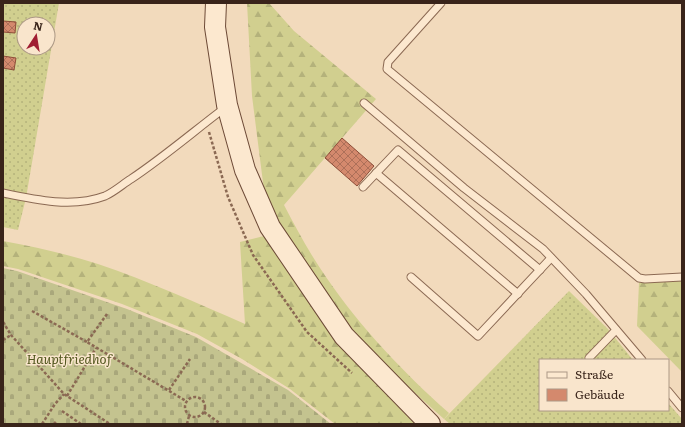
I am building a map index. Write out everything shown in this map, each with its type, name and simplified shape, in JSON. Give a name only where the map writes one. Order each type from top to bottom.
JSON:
[{"type":"main road","points":[[216,3],[215,27],[227,105],[245,170],[270,227],[344,336],[430,424]]},
{"type":"lane","points":[[441,3],[388,62],[387,69],[638,278],[682,277]]},
{"type":"lane","points":[[364,103],[464,188],[543,249],[586,294],[641,359]]},
{"type":"lane","points":[[3,193],[26,198],[62,202],[89,200],[107,195],[145,170],[227,105]]},
{"type":"lane","points":[[363,187],[398,150],[540,270]]},
{"type":"lane","points":[[376,173],[518,294]]},
{"type":"lane","points":[[411,277],[478,336],[551,258]]},
{"type":"lane","points":[[589,358],[616,330]]},
{"type":"lane","points":[[669,392],[682,408]]},
{"type":"path","points":[[206,122],[228,197],[253,255],[307,332],[352,373]]},
{"type":"path","points":[[32,311],[170,390],[186,401]]},
{"type":"path","points":[[87,342],[107,314]]},
{"type":"path","points":[[3,322],[11,335],[66,395],[110,424]]},
{"type":"path","points":[[3,340],[11,335]]},
{"type":"path","points":[[42,424],[55,404],[66,395],[96,348]]},
{"type":"path","points":[[170,390],[190,359]]},
{"type":"path","points":[[193,396],[199,397],[205,404],[204,412],[199,416],[189,416],[184,410],[186,401],[193,396]]},
{"type":"path","points":[[62,411],[81,424]]},
{"type":"path","points":[[204,412],[222,424]]},
{"type":"path","points":[[187,424],[189,416]]},
{"type":"green space","points":[[3,3],[59,3],[56,21],[56,16],[16,16],[16,56],[50,56],[26,198],[18,230],[3,227]]},
{"type":"green space","points":[[247,3],[269,3],[294,31],[376,99],[284,205],[309,251],[339,296],[383,349],[449,413],[444,419],[407,386],[430,424],[335,424],[290,389],[242,359],[197,334],[122,304],[18,269],[3,266],[3,241],[51,251],[98,264],[172,292],[245,324],[240,242],[276,233],[266,206],[252,96]]},
{"type":"green space","name":"Hauptfriedhof","points":[[3,268],[17,271],[127,309],[196,337],[288,390],[331,424],[3,424]]},
{"type":"green space","points":[[682,280],[682,372],[637,326],[639,283]]},
{"type":"green space","points":[[569,291],[608,329],[632,359],[539,359],[539,411],[669,411],[669,404],[682,419],[682,424],[450,424],[444,419]]},
{"type":"building","points":[[3,21],[16,22],[15,33],[3,32]]},
{"type":"building","points":[[3,56],[16,58],[14,70],[3,68]]},
{"type":"building","points":[[342,138],[374,166],[357,186],[325,158]]}]
